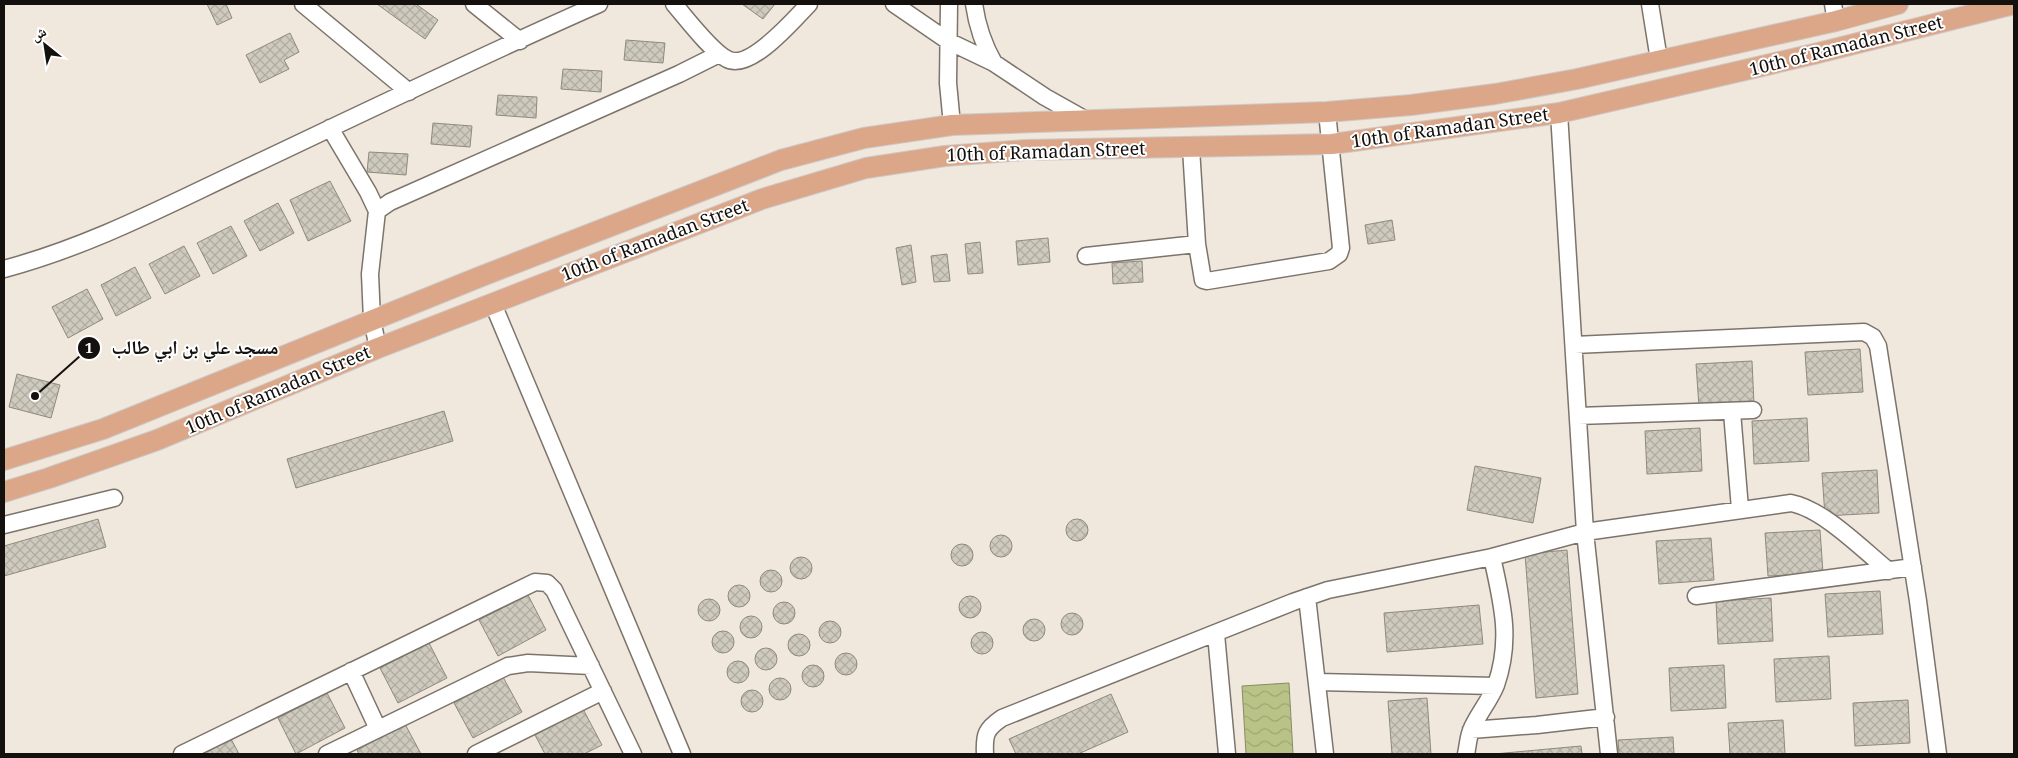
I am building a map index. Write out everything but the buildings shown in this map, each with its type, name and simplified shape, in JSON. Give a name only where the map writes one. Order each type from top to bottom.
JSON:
[{"type":"main road","name":"10th of Ramadan Street","points":[[4,460],[103,429],[372,320],[781,160],[864,138],[952,125],[1328,112],[1411,105],[1495,94],[1577,79],[1659,60],[1834,12],[1898,4]]},
{"type":"main road","name":"10th of Ramadan Street","points":[[5,487],[49,478],[157,440],[378,348],[762,198],[866,168],[945,156],[1025,150],[1332,144],[1559,113],[1796,58],[2014,4]]},
{"type":"street","points":[[303,4],[409,92]]},
{"type":"street","points":[[474,4],[520,41]]},
{"type":"street","points":[[4,269],[107,235],[330,128],[599,4]]},
{"type":"street","points":[[674,4],[719,54],[734,62],[761,51],[809,4]]},
{"type":"street","points":[[894,4],[948,41],[994,63],[1045,97],[1086,120]]},
{"type":"street","points":[[948,4],[948,83],[952,125]]},
{"type":"street","points":[[974,4],[976,21],[981,37],[994,63]]},
{"type":"street","points":[[1650,4],[1659,60]]},
{"type":"street","points":[[377,211],[390,202],[679,74],[719,54]]},
{"type":"street","points":[[1192,148],[1197,244],[1203,280],[1207,281],[1334,259],[1341,248],[1328,112]]},
{"type":"street","points":[[1559,113],[1585,532],[1606,717],[1608,754]]},
{"type":"street","points":[[330,128],[368,192],[377,211],[370,274],[372,320],[378,348]]},
{"type":"street","points":[[1086,256],[1197,244]]},
{"type":"street","points":[[493,304],[682,754]]},
{"type":"street","points":[[1574,345],[1854,332],[1869,333],[1878,346],[1913,567],[1938,754]]},
{"type":"street","points":[[1578,416],[1753,410]]},
{"type":"street","points":[[1732,412],[1740,509]]},
{"type":"street","points":[[4,525],[114,498]]},
{"type":"street","points":[[986,754],[985,736],[989,729],[1002,718],[1306,597],[1328,590],[1492,557],[1585,532],[1791,502],[1800,504],[1818,514],[1889,570]]},
{"type":"street","points":[[1466,754],[1471,730],[1495,686],[1504,656],[1504,613],[1492,557]]},
{"type":"street","points":[[1696,596],[1913,567]]},
{"type":"street","points":[[182,754],[535,582],[547,583],[554,590],[634,754]]},
{"type":"street","points":[[1306,597],[1325,754]]},
{"type":"street","points":[[1216,634],[1227,754]]},
{"type":"street","points":[[330,754],[508,666],[528,663],[591,666]]},
{"type":"street","points":[[351,671],[378,729]]},
{"type":"street","points":[[1317,682],[1495,686]]},
{"type":"street","points":[[476,754],[603,691]]},
{"type":"street","points":[[1471,730],[1606,717]]},
{"type":"water","points":[[1289,683],[1293,754],[1246,754],[1242,686]]},
{"type":"place","name":"مسجد علي بن ابي طالب","points":[[35,396]]}]
